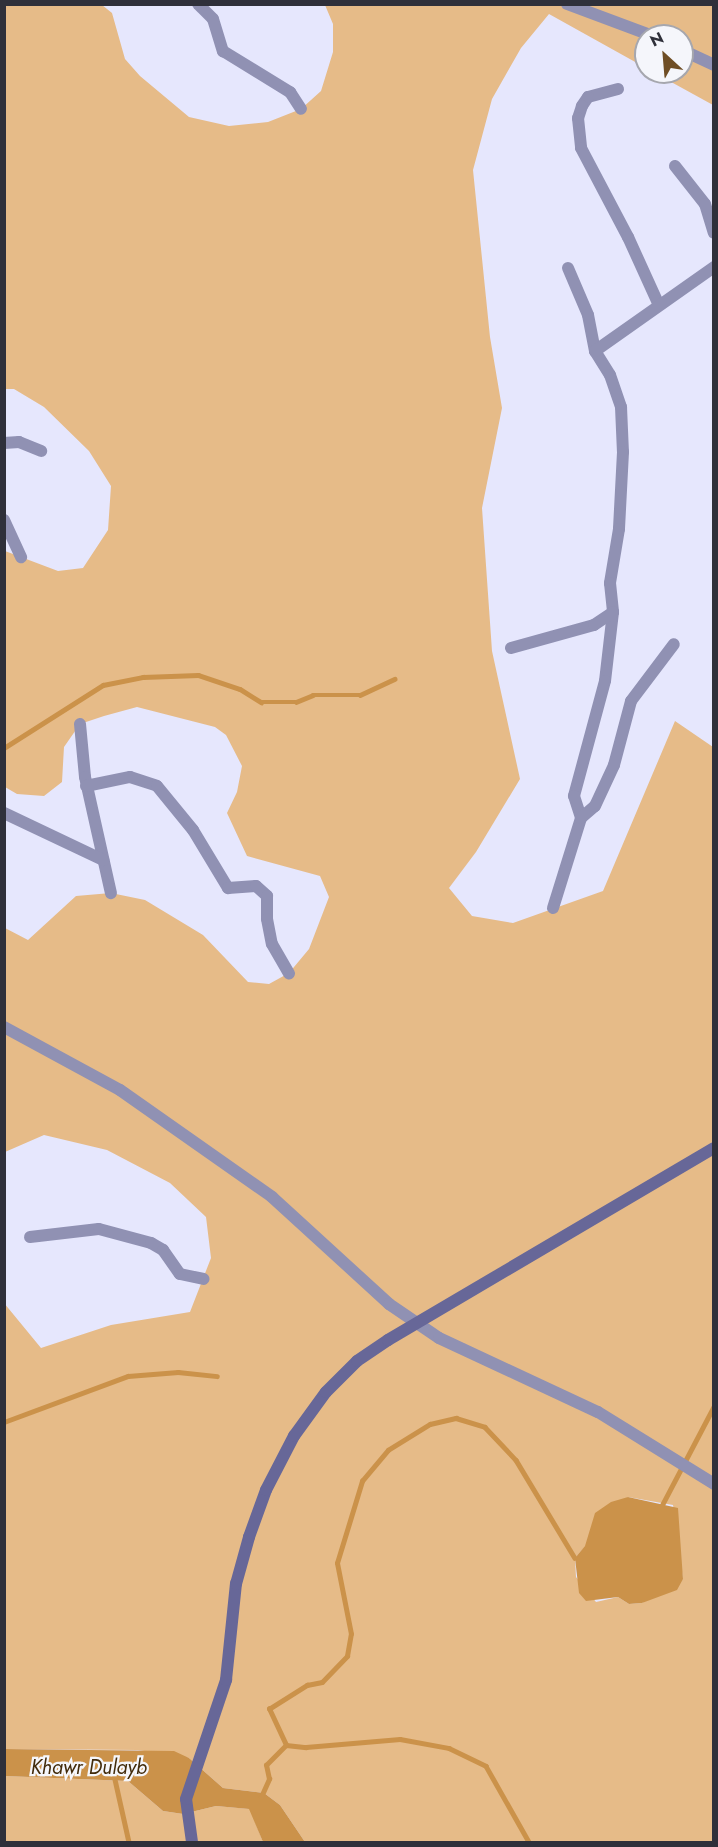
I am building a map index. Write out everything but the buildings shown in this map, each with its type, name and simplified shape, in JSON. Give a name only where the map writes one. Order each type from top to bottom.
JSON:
[{"type":"main road","points":[[192,1842],[186,1799],[189,1780],[226,1680],[236,1584],[266,1490],[294,1436],[326,1392],[357,1361],[714,1148]]},
{"type":"street","points":[[198,4],[213,19],[223,51],[290,92],[301,109]]},
{"type":"street","points":[[567,4],[634,29]]},
{"type":"street","points":[[694,56],[714,65]]},
{"type":"street","points":[[618,89],[588,97],[582,106],[578,118],[581,148],[628,237],[658,303]]},
{"type":"street","points":[[675,166],[705,204],[714,233]]},
{"type":"street","points":[[568,267],[588,315],[595,351],[610,375],[621,407],[619,529],[610,583],[614,612],[604,681],[574,796],[581,818]]},
{"type":"street","points":[[595,351],[639,321],[658,303],[714,267]]},
{"type":"street","points":[[4,442],[19,442],[41,451]]},
{"type":"street","points":[[4,520],[21,557]]},
{"type":"street","points":[[511,648],[594,625],[614,612]]},
{"type":"street","points":[[553,908],[581,818],[595,806],[614,765],[631,701],[674,644]]},
{"type":"street","points":[[80,724],[87,786],[111,893]]},
{"type":"street","points":[[87,786],[130,777],[157,786],[194,830],[228,888],[256,886],[267,896],[267,919],[272,944],[289,973]]},
{"type":"street","points":[[4,813],[102,860]]},
{"type":"street","points":[[4,1027],[120,1090],[272,1197],[389,1304],[418,1323],[468,1354],[598,1412],[714,1484]]},
{"type":"street","points":[[30,1238],[99,1229],[151,1243],[163,1250],[180,1274],[203,1279]]},
{"type":"shaded area","points":[[5,5],[102,5],[112,13],[125,59],[140,76],[189,117],[229,126],[268,122],[301,109],[321,91],[333,52],[333,24],[325,5],[713,5],[713,105],[675,84],[694,84],[694,24],[634,24],[634,61],[549,14],[521,48],[492,99],[473,170],[490,337],[502,408],[482,508],[492,651],[520,779],[476,852],[449,888],[472,916],[513,923],[603,891],[675,721],[713,747],[713,1842],[305,1842],[280,1805],[264,1793],[223,1788],[189,1758],[138,1750],[5,1749],[4,1303],[41,1348],[111,1325],[190,1312],[211,1258],[206,1217],[170,1183],[107,1150],[44,1135],[5,1152],[5,928],[28,940],[76,896],[111,893],[145,900],[203,935],[248,982],[269,984],[289,973],[309,949],[329,897],[320,876],[247,856],[227,813],[237,792],[242,766],[226,735],[215,727],[137,707],[104,716],[80,724],[64,747],[62,782],[44,796],[17,794],[5,787],[5,551],[58,571],[83,568],[108,530],[111,486],[89,451],[44,407],[14,389],[5,389]],"holes":[[[628,1497],[673,1505],[683,1579],[642,1603],[629,1604],[618,1597],[596,1602],[576,1577],[575,1558]]]},
{"type":"shaded area","points":[[5,1776],[128,1781],[163,1811],[183,1814],[216,1806],[250,1809],[263,1842],[5,1842]]},
{"type":"water","points":[[628,1497],[678,1508],[683,1579],[677,1590],[642,1603],[629,1604],[618,1597],[586,1601],[579,1593],[575,1558],[585,1546],[595,1513],[611,1502]]},
{"type":"water","name":"Khawr Dulayb","points":[[5,1749],[174,1751],[189,1758],[223,1788],[264,1793],[280,1805],[305,1842],[263,1842],[249,1809],[216,1806],[183,1814],[163,1811],[128,1781],[5,1776]]},
{"type":"waterway","points":[[4,748],[103,685],[143,677],[198,675],[240,689],[261,702],[296,702],[313,695],[360,695],[394,679]]},
{"type":"waterway","points":[[4,1422],[128,1376],[178,1372],[217,1376]]},
{"type":"waterway","points":[[662,1505],[714,1406]]},
{"type":"waterway","points":[[261,1797],[269,1779],[266,1765],[286,1745],[269,1709],[307,1685],[322,1682],[347,1656],[351,1634],[337,1563],[362,1481],[388,1450],[430,1424],[456,1418],[485,1427],[516,1460],[575,1558]]},
{"type":"waterway","points":[[286,1745],[306,1747],[400,1739],[449,1748],[486,1766],[529,1842]]},
{"type":"waterway","name":"Khawr Dulayb","points":[[114,1775],[129,1842]]}]
